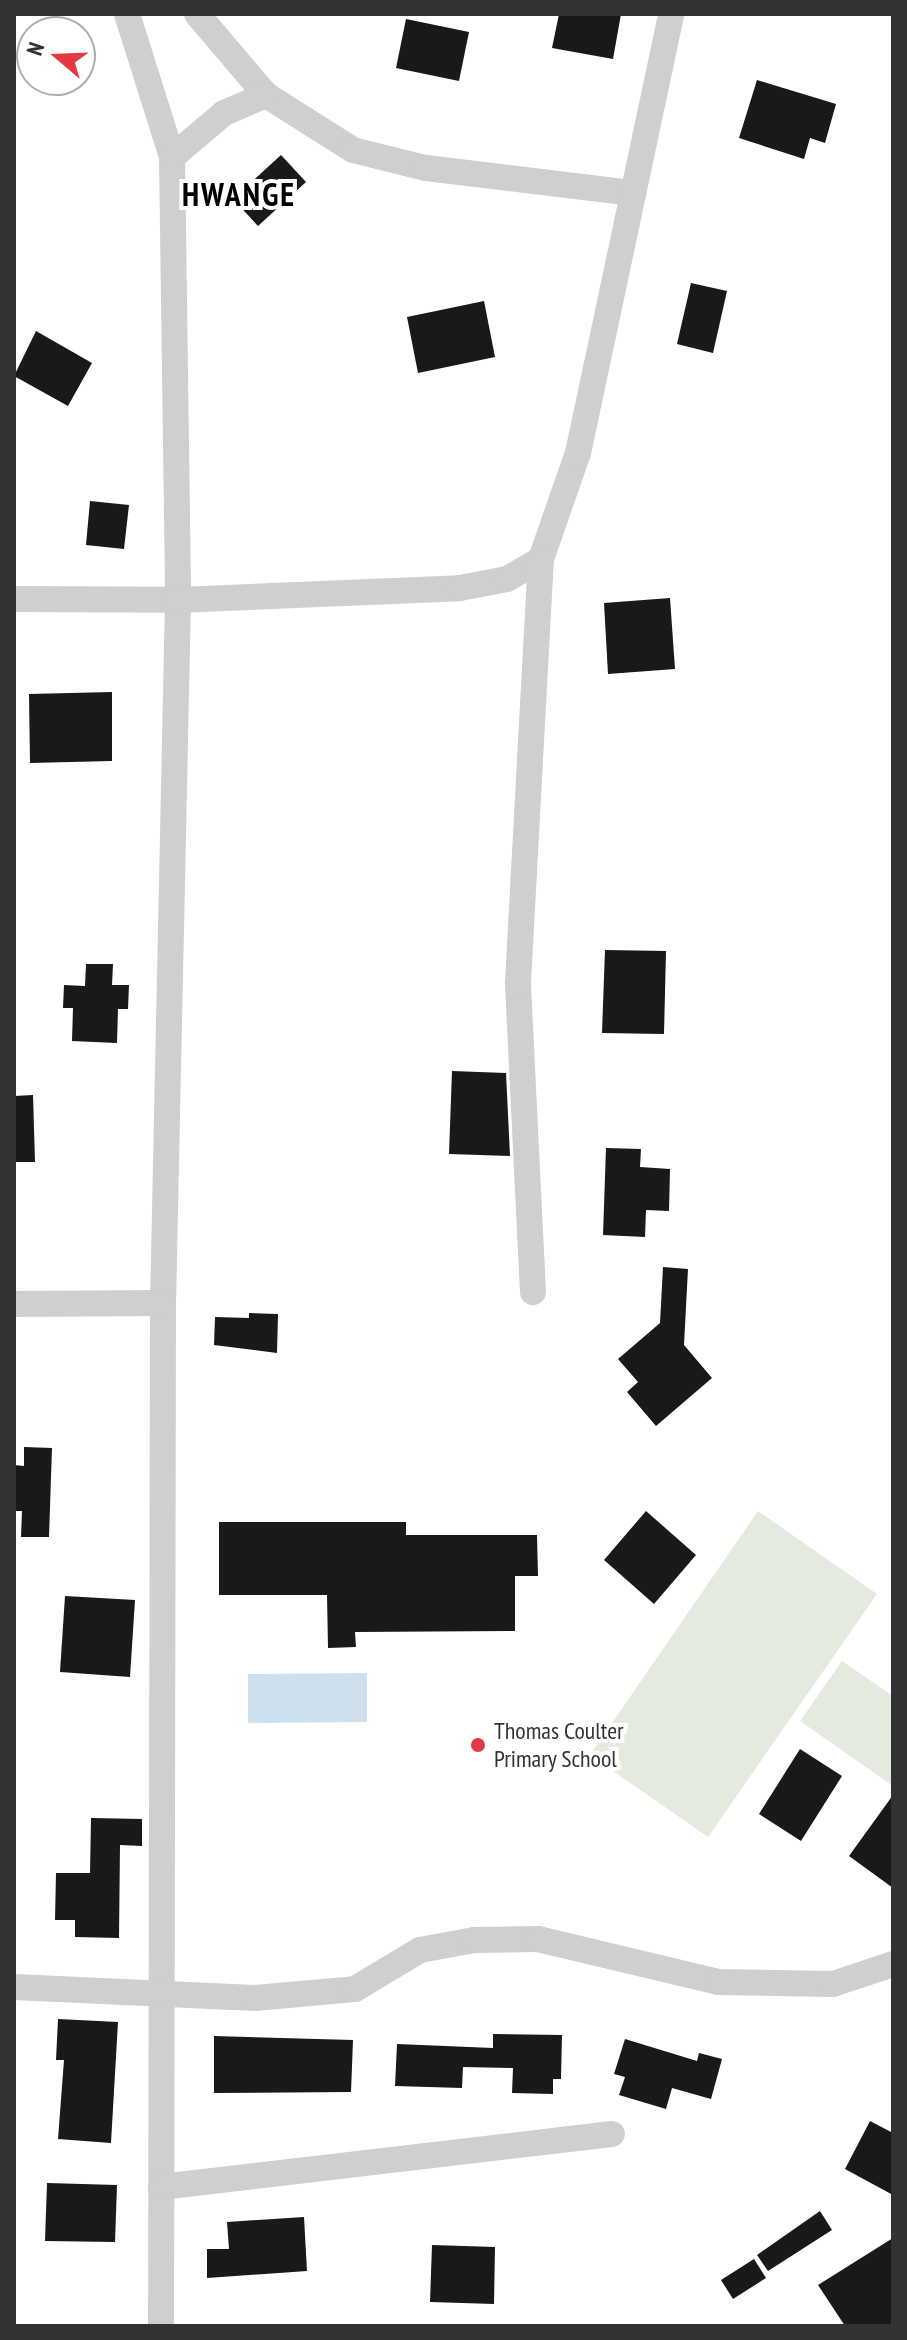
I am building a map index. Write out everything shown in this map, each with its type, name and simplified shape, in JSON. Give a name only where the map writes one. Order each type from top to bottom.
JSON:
[{"type":"street","points":[[127,14],[172,157],[178,600],[163,1303],[161,2326]]},
{"type":"street","points":[[197,14],[266,95],[353,150],[426,168],[633,193]]},
{"type":"street","points":[[533,1292],[518,982],[541,559],[578,453],[671,14]]},
{"type":"street","points":[[172,157],[224,113],[266,95]]},
{"type":"street","points":[[14,599],[178,600],[460,588],[507,579],[541,559]]},
{"type":"street","points":[[14,1304],[163,1303]]},
{"type":"street","points":[[14,1987],[255,1998],[355,1989],[420,1950],[474,1940],[538,1939],[718,1982],[833,1984],[893,1964]]},
{"type":"street","points":[[161,2187],[612,2134]]},
{"type":"shaded area","points":[[758,1511],[877,1594],[708,1837],[590,1755]]},
{"type":"shaded area","points":[[842,1661],[893,1696],[893,1786],[800,1721]]},
{"type":"water","points":[[367,1673],[367,1722],[248,1723],[248,1674]]},
{"type":"building","points":[[559,14],[621,14],[613,59],[552,48]]},
{"type":"building","points":[[406,19],[469,32],[459,81],[396,68]]},
{"type":"building","points":[[757,80],[836,104],[825,143],[810,138],[804,159],[739,138]]},
{"type":"building","points":[[281,155],[306,182],[258,226],[233,199]]},
{"type":"building","points":[[691,283],[727,291],[713,353],[677,344]]},
{"type":"building","points":[[484,301],[495,357],[418,373],[407,317]]},
{"type":"building","points":[[36,331],[92,363],[68,406],[14,376]]},
{"type":"building","points":[[90,501],[129,505],[124,549],[86,545]]},
{"type":"building","points":[[670,598],[675,669],[608,674],[604,603]]},
{"type":"building","points":[[112,692],[112,761],[30,763],[29,694]]},
{"type":"building","points":[[605,950],[666,951],[664,1034],[602,1033]]},
{"type":"building","points":[[86,964],[113,964],[112,985],[129,985],[128,1009],[118,1009],[117,1043],[72,1041],[73,1008],[63,1008],[64,985],[85,986]]},
{"type":"building","points":[[452,1071],[506,1073],[510,1156],[449,1154]]},
{"type":"building","points":[[33,1095],[35,1162],[14,1162],[14,1096]]},
{"type":"building","points":[[606,1148],[641,1149],[640,1167],[670,1169],[669,1211],[646,1210],[645,1237],[603,1235]]},
{"type":"building","points":[[663,1267],[688,1269],[684,1345],[712,1378],[656,1426],[627,1392],[638,1382],[618,1359],[660,1323]]},
{"type":"building","points":[[249,1313],[278,1314],[277,1353],[214,1345],[215,1317],[249,1318]]},
{"type":"building","points":[[24,1447],[52,1448],[49,1537],[21,1537],[22,1511],[14,1511],[14,1465],[24,1466]]},
{"type":"building","points":[[646,1511],[696,1555],[654,1604],[604,1560]]},
{"type":"building","points":[[219,1522],[406,1522],[406,1535],[537,1535],[538,1576],[515,1576],[515,1631],[355,1632],[356,1647],[328,1648],[327,1595],[219,1595]]},
{"type":"building","points":[[65,1596],[135,1600],[130,1677],[60,1672]]},
{"type":"building","points":[[800,1749],[842,1776],[801,1841],[759,1814]]},
{"type":"building","points":[[893,1795],[893,1888],[849,1856]]},
{"type":"building","points":[[91,1818],[142,1819],[142,1846],[120,1845],[119,1938],[75,1937],[75,1920],[55,1920],[56,1873],[90,1873]]},
{"type":"building","points":[[58,2019],[118,2022],[111,2143],[58,2139],[64,2060],[56,2060]]},
{"type":"building","points":[[493,2034],[562,2035],[561,2079],[553,2079],[553,2094],[512,2093],[513,2068],[463,2067],[462,2088],[395,2086],[397,2044],[493,2048]]},
{"type":"building","points":[[214,2036],[353,2040],[351,2092],[214,2093]]},
{"type":"building","points":[[625,2039],[697,2061],[699,2053],[722,2059],[711,2099],[672,2088],[666,2109],[619,2095],[625,2077],[614,2074]]},
{"type":"building","points":[[870,2121],[893,2133],[893,2195],[845,2169]]},
{"type":"building","points":[[47,2183],[117,2185],[115,2242],[45,2241]]},
{"type":"building","points":[[820,2211],[832,2230],[768,2271],[757,2255]]},
{"type":"building","points":[[304,2217],[307,2271],[207,2278],[207,2249],[229,2249],[227,2222]]},
{"type":"building","points":[[893,2238],[893,2326],[845,2326],[818,2285]]},
{"type":"building","points":[[432,2245],[495,2247],[494,2304],[430,2302]]},
{"type":"building","points":[[754,2259],[766,2278],[733,2299],[721,2280]]},
{"type":"place","name":"Thomas Coulter Primary School","points":[[478,1745]]},
{"type":"district","name":"HWANGE","points":[[239,194]]}]
